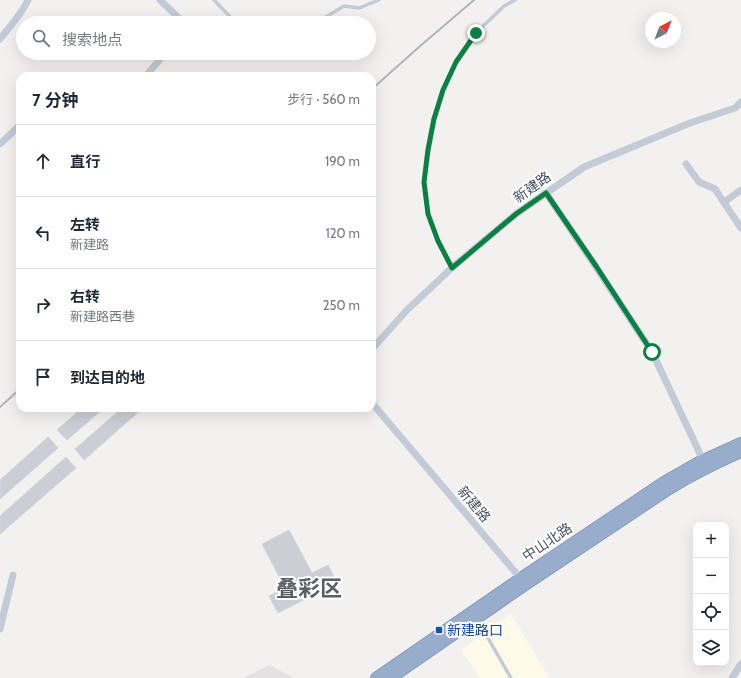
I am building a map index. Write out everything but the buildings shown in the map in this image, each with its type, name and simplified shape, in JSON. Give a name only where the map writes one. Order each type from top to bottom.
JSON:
[{"type":"highway","name":"中山北路","points":[[391,678],[477,618],[523,581],[664,482],[703,460],[741,443]]},
{"type":"highway","name":"中山北路","points":[[376,678],[523,581],[684,479],[741,452]]},
{"type":"street","points":[[18,16],[28,0]]},
{"type":"street","points":[[160,0],[177,16]]},
{"type":"street","points":[[0,39],[16,19]]},
{"type":"street","points":[[149,72],[159,60]]},
{"type":"street","name":"新建路","points":[[376,345],[407,310],[452,268],[516,214],[584,167],[690,123],[735,108],[741,102]]},
{"type":"street","points":[[0,144],[16,129]]},
{"type":"street","points":[[686,164],[699,182],[715,189],[741,228]]},
{"type":"street","points":[[724,202],[741,190]]},
{"type":"street","points":[[546,193],[652,352],[703,460]]},
{"type":"street","name":"新建路","points":[[376,408],[523,581]]},
{"type":"street","points":[[0,629],[13,575]]},
{"type":"street","points":[[732,678],[741,664]]},
{"type":"lane","points":[[214,0],[229,16]]},
{"type":"lane","points":[[328,16],[344,6],[359,8],[379,0]]},
{"type":"lane","points":[[452,268],[438,241],[428,214],[424,182],[434,119],[443,90],[456,62],[476,33],[504,6],[515,0]]},
{"type":"lane","points":[[477,618],[511,678]]},
{"type":"shaded area","points":[[511,614],[549,678],[480,678],[461,650]]},
{"type":"shaded area","points":[[269,665],[294,678],[243,678]]},
{"type":"railway","points":[[376,85],[474,0]]},
{"type":"railway","points":[[0,407],[16,393]]},
{"type":"place","name":"新建路口","points":[[439,630]]},
{"type":"district","name":"叠彩区","points":[[309,588]]},
{"type":"route","points":[[476,33],[456,62],[443,90],[434,119],[424,182],[428,214],[438,241],[452,268],[516,214],[546,193],[652,352]]}]
